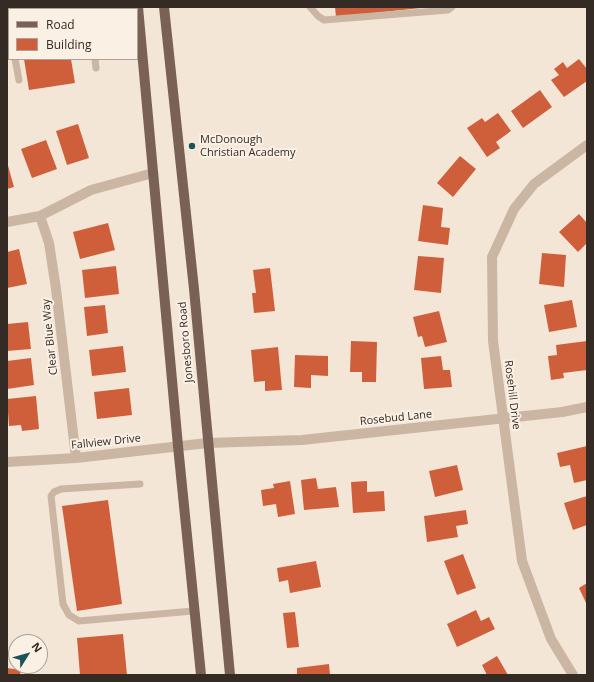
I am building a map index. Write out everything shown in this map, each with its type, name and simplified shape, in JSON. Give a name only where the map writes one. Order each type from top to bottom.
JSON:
[{"type":"main road","name":"Jonesboro Road","points":[[138,7],[193,611],[201,675]]},
{"type":"main road","name":"Jonesboro Road","points":[[164,7],[194,289],[207,443],[230,675]]},
{"type":"street","name":"Rosehill Drive","points":[[573,675],[551,639],[522,561],[493,341],[492,257],[514,209],[534,184],[587,145]]},
{"type":"street","points":[[7,222],[40,216],[91,190],[153,173]]},
{"type":"street","name":"Clear Blue Way","points":[[40,216],[49,243],[56,289],[76,458]]},
{"type":"street","name":"Rosebud Lane","points":[[207,443],[302,440],[562,412],[587,407]]},
{"type":"street","name":"Fallview Drive","points":[[7,462],[76,458],[207,443]]},
{"type":"lane","points":[[310,7],[324,20],[448,10],[452,7]]},
{"type":"lane","points":[[15,60],[19,80]]},
{"type":"lane","points":[[95,60],[96,68]]},
{"type":"lane","points":[[140,484],[61,489],[54,492],[51,496],[63,604],[70,615],[79,621],[193,611]]},
{"type":"building","points":[[50,7],[63,7],[63,8],[46,8]]},
{"type":"building","points":[[335,7],[421,7],[421,8],[336,17]]},
{"type":"building","points":[[579,59],[587,69],[587,81],[564,97],[551,80],[559,75],[554,69],[563,62],[567,68]]},
{"type":"building","points":[[24,60],[71,60],[75,83],[29,90]]},
{"type":"building","points":[[540,90],[552,107],[523,128],[511,111]]},
{"type":"building","points":[[498,113],[511,131],[496,142],[500,148],[487,157],[467,128],[482,118],[485,122]]},
{"type":"building","points":[[78,124],[89,158],[67,165],[56,131]]},
{"type":"building","points":[[46,140],[57,169],[32,178],[21,149]]},
{"type":"building","points":[[460,156],[476,169],[453,197],[437,183]]},
{"type":"building","points":[[7,162],[14,187],[7,189]]},
{"type":"building","points":[[423,205],[443,208],[441,227],[450,228],[448,245],[418,241]]},
{"type":"building","points":[[579,214],[587,223],[587,243],[578,252],[559,232]]},
{"type":"building","points":[[108,223],[115,250],[80,259],[73,232]]},
{"type":"building","points":[[19,249],[27,284],[7,288],[7,252]]},
{"type":"building","points":[[542,253],[566,255],[564,287],[539,284]]},
{"type":"building","points":[[418,256],[444,258],[441,293],[414,290]]},
{"type":"building","points":[[116,266],[119,294],[85,298],[82,270]]},
{"type":"building","points":[[270,268],[275,311],[254,313],[252,293],[256,293],[253,270]]},
{"type":"building","points":[[572,300],[577,327],[549,332],[544,305]]},
{"type":"building","points":[[105,305],[108,333],[87,336],[84,307]]},
{"type":"building","points":[[439,311],[447,342],[425,347],[422,336],[418,337],[413,317]]},
{"type":"building","points":[[28,322],[31,349],[7,351],[7,324]]},
{"type":"building","points":[[351,341],[377,342],[376,382],[362,382],[362,372],[350,372]]},
{"type":"building","points":[[587,341],[587,370],[563,373],[564,378],[551,380],[548,356],[557,355],[556,345]]},
{"type":"building","points":[[123,346],[126,372],[92,376],[89,350]]},
{"type":"building","points":[[278,347],[282,390],[265,391],[265,381],[254,382],[251,350]]},
{"type":"building","points":[[295,355],[328,356],[328,376],[311,375],[311,388],[294,387]]},
{"type":"building","points":[[441,356],[443,370],[450,370],[452,387],[424,389],[421,358]]},
{"type":"building","points":[[31,358],[34,385],[7,389],[7,361]]},
{"type":"building","points":[[129,388],[132,415],[97,419],[94,392]]},
{"type":"building","points":[[36,396],[39,429],[22,431],[21,425],[9,426],[7,399]]},
{"type":"building","points":[[587,446],[587,480],[574,483],[570,465],[560,467],[557,453]]},
{"type":"building","points":[[457,465],[463,490],[435,497],[429,471]]},
{"type":"building","points":[[316,478],[318,489],[336,487],[339,507],[304,510],[301,480]]},
{"type":"building","points":[[290,481],[295,514],[278,517],[276,504],[263,506],[261,490],[274,488],[273,484]]},
{"type":"building","points":[[367,481],[367,492],[384,491],[385,511],[353,513],[351,482]]},
{"type":"building","points":[[587,496],[587,525],[573,530],[564,503]]},
{"type":"building","points":[[108,500],[122,604],[77,611],[62,506]]},
{"type":"building","points":[[466,510],[468,524],[456,526],[458,537],[427,542],[424,516]]},
{"type":"building","points":[[463,554],[476,588],[457,595],[444,561]]},
{"type":"building","points":[[316,561],[321,587],[290,593],[288,580],[279,582],[277,568]]},
{"type":"building","points":[[587,583],[587,605],[579,588]]},
{"type":"building","points":[[476,610],[481,621],[489,617],[495,629],[457,647],[447,624]]},
{"type":"building","points":[[295,612],[299,647],[287,648],[283,613]]},
{"type":"building","points":[[123,634],[127,675],[80,675],[77,638]]},
{"type":"building","points":[[497,656],[508,675],[487,675],[482,665]]},
{"type":"building","points":[[329,664],[330,675],[297,675],[297,668]]},
{"type":"building","points":[[7,668],[8,674],[20,674],[20,675],[7,675]]},
{"type":"place","name":"McDonough Christian Academy","points":[[192,146]]}]
